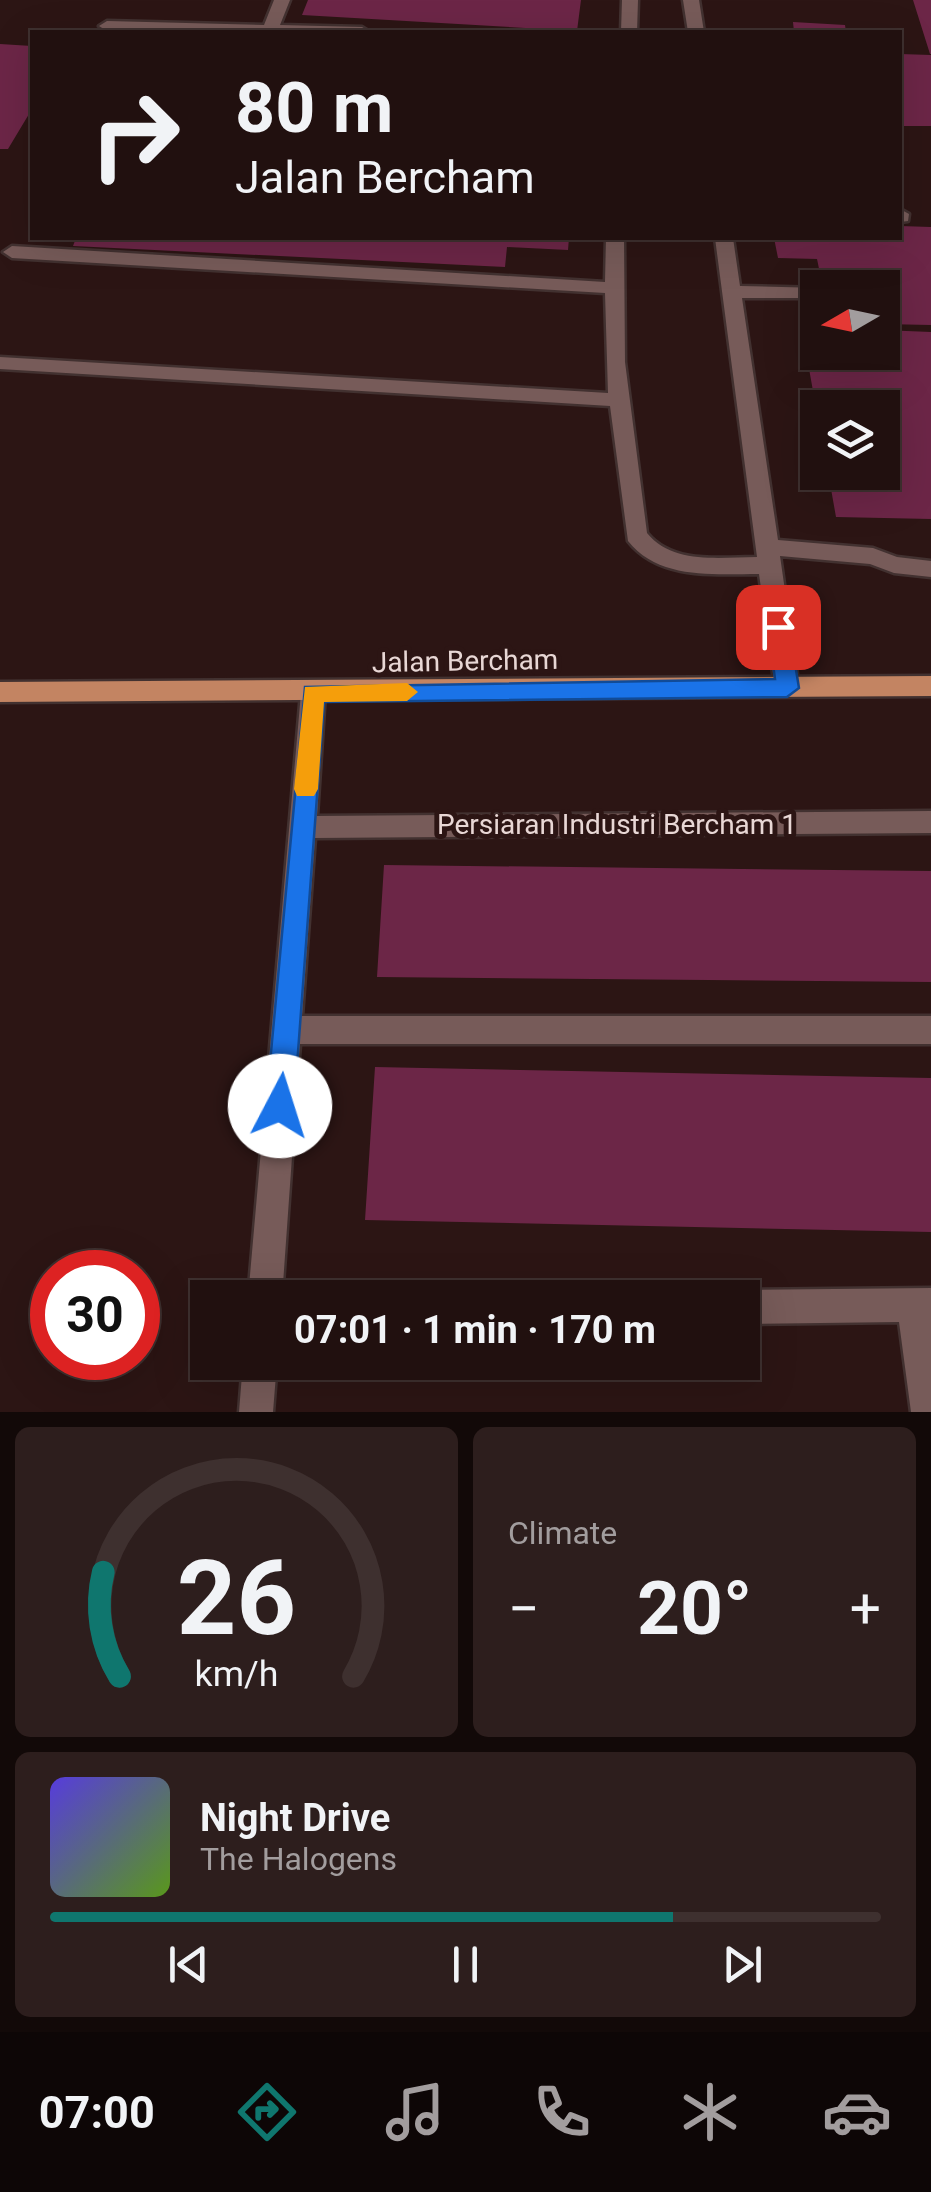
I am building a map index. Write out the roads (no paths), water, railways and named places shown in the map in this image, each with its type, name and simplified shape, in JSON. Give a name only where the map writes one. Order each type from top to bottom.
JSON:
[{"type":"main road","name":"Jalan Bercham","points":[[0,692],[313,693],[931,686]]},
{"type":"street","points":[[108,24],[270,30],[282,0]]},
{"type":"street","points":[[630,0],[630,30]]},
{"type":"street","points":[[691,0],[696,30]]},
{"type":"street","points":[[6,256],[35,240]]},
{"type":"street","points":[[616,240],[619,400],[636,534],[642,546],[670,560],[856,554],[894,565],[931,569]]},
{"type":"street","points":[[724,240],[787,688]]},
{"type":"street","points":[[6,256],[614,288]]},
{"type":"street","points":[[732,292],[800,292]]},
{"type":"street","points":[[0,363],[619,400]]},
{"type":"street","points":[[266,1280],[313,693]]},
{"type":"street","name":"Persiaran Industri Bercham 1","points":[[303,827],[931,822]]},
{"type":"street","points":[[286,1030],[931,1030]]},
{"type":"street","points":[[760,1307],[922,1305],[928,1412]]},
{"type":"street","points":[[256,1412],[259,1380]]}]
